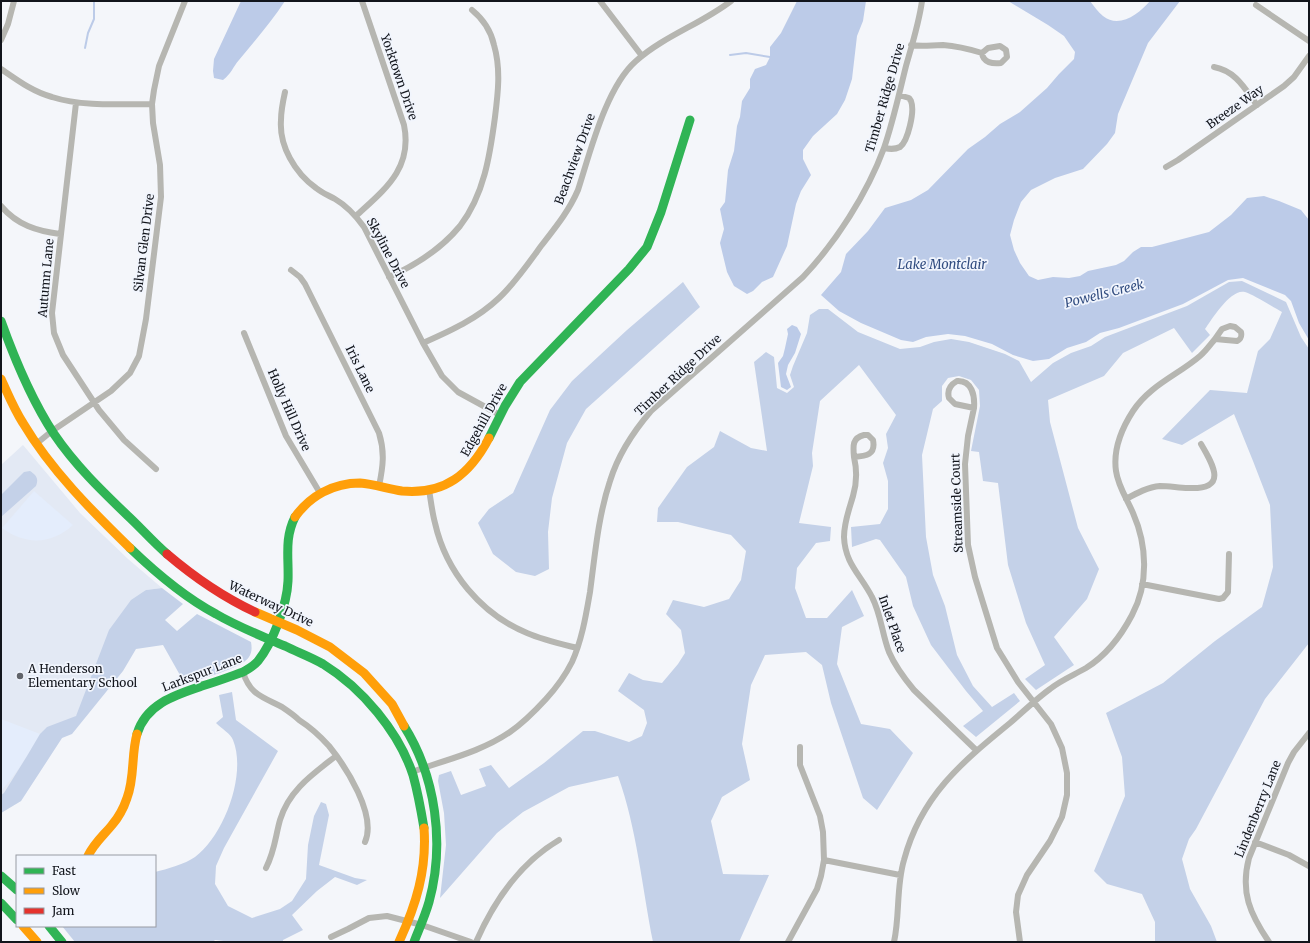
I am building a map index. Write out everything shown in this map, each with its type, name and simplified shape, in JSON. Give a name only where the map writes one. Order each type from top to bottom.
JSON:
[{"type":"main road","name":"Edgehill Drive","points":[[269,640],[282,610],[288,583],[286,551],[288,533],[292,523],[303,507],[320,493],[333,487],[346,484],[359,483],[404,491],[429,490],[460,478],[472,466],[507,401],[520,382],[630,269],[647,247],[652,236],[690,120]]},
{"type":"main road","name":"Waterway Drive","points":[[1,321],[28,390],[52,431],[94,483],[163,551],[200,581],[220,593],[278,622],[309,635],[332,648],[348,659],[373,682],[388,699],[405,725],[418,750],[425,768],[435,806],[438,842],[432,896],[422,925],[414,942]]},
{"type":"main road","points":[[1,379],[15,408],[36,444],[51,465],[77,495],[140,558],[201,606],[244,629],[308,656],[323,664],[362,695],[386,722],[396,738],[412,772],[421,804],[424,843],[421,878],[409,921],[399,942]]},
{"type":"main road","name":"Larkspur Lane","points":[[88,855],[93,845],[115,821],[129,795],[133,774],[135,742],[141,726],[152,709],[160,702],[173,695],[243,672],[257,662],[262,656],[269,640]]},
{"type":"main road","points":[[1,876],[16,889]]},
{"type":"main road","points":[[1,904],[16,919]]},
{"type":"main road","points":[[24,927],[37,942]]},
{"type":"main road","points":[[50,927],[62,942]]},
{"type":"street","points":[[1,40],[8,24],[14,1]]},
{"type":"street","name":"Silvan Glen Drive","points":[[36,444],[52,431],[111,391],[130,373],[142,347],[161,197],[161,170],[152,104],[159,66],[185,1]]},
{"type":"street","name":"Yorktown Drive","points":[[356,216],[387,188],[393,180],[403,161],[406,140],[404,125],[362,1]]},
{"type":"street","points":[[600,1],[642,56]]},
{"type":"street","name":"Beachview Drive","points":[[424,343],[471,319],[499,298],[516,280],[560,222],[578,190],[606,107],[613,93],[631,66],[642,56],[731,1]]},
{"type":"street","name":"Timber Ridge Drive","points":[[412,772],[470,752],[512,731],[540,706],[556,688],[568,669],[577,648],[587,610],[606,494],[625,446],[651,411],[788,291],[818,261],[848,219],[869,181],[884,148],[912,45],[922,1]]},
{"type":"street","points":[[1256,4],[1309,41]]},
{"type":"street","points":[[389,277],[420,261],[447,239],[460,225],[467,214],[483,180],[491,147],[499,85],[499,69],[489,30],[483,21],[472,10]]},
{"type":"street","points":[[912,45],[926,47],[952,46],[967,48],[982,53]]},
{"type":"street","name":"Breeze Way","points":[[1166,166],[1178,160],[1284,86],[1309,56]]},
{"type":"street","points":[[1214,67],[1229,72],[1236,77],[1257,105]]},
{"type":"street","points":[[1,69],[26,86],[62,100],[76,103],[152,104]]},
{"type":"street","name":"Skyline Drive","points":[[285,92],[280,119],[281,130],[286,149],[293,164],[316,188],[344,205],[356,216],[369,236],[437,369],[450,384],[466,397],[500,415]]},
{"type":"street","points":[[884,148],[894,149],[902,146],[910,124],[913,104],[909,98],[899,95]]},
{"type":"street","name":"Autumn Lane","points":[[76,103],[52,313],[54,332],[63,355],[94,403],[111,426],[156,469]]},
{"type":"street","points":[[1,206],[12,217],[26,226],[43,232],[60,234]]},
{"type":"street","name":"Iris Lane","points":[[291,270],[300,277],[305,284],[379,434],[384,457],[379,486]]},
{"type":"street","name":"Holly Hill Drive","points":[[244,333],[286,436],[320,493]]},
{"type":"street","points":[[894,942],[900,875],[911,839],[927,807],[950,776],[976,750],[1056,685],[1086,668],[1108,650],[1122,632],[1133,613],[1142,584],[1144,559],[1142,541],[1133,512],[1126,500],[1116,471],[1119,439],[1133,411],[1151,390],[1199,357],[1215,340]]},
{"type":"street","name":"Streamside Court","points":[[974,408],[952,402],[948,394],[953,383],[961,381],[969,384],[974,396],[974,408],[968,436],[965,464],[968,545],[975,577],[997,648],[1018,682],[1045,715],[1057,735],[1065,760],[1068,785],[1065,807],[1057,827],[1042,854],[1027,875],[1018,895],[1016,912],[1020,942]]},
{"type":"street","points":[[1126,500],[1139,492],[1159,486],[1194,488],[1212,484],[1215,476],[1201,444]]},
{"type":"street","name":"Inlet Place","points":[[854,457],[857,470],[856,482],[845,524],[847,557],[851,566],[872,597],[877,608],[889,652],[894,663],[914,690],[976,750]]},
{"type":"street","points":[[429,490],[435,523],[447,557],[463,584],[474,596],[493,613],[514,627],[538,637],[577,648]]},
{"type":"street","points":[[1142,584],[1184,593],[1219,599],[1223,598],[1228,592],[1229,554]]},
{"type":"street","points":[[243,672],[254,693],[283,708],[299,719],[314,732],[336,756],[353,783],[362,802],[368,828],[365,842]]},
{"type":"street","name":"Lindenberry Lane","points":[[1269,942],[1252,915],[1246,890],[1246,868],[1288,763],[1294,752],[1309,733]]},
{"type":"street","points":[[788,942],[817,889],[824,860],[824,838],[820,816],[800,765],[800,747]]},
{"type":"street","points":[[266,868],[273,852],[280,819],[292,796],[308,777],[336,756]]},
{"type":"street","points":[[476,942],[484,923],[507,888],[533,858],[559,840]]},
{"type":"street","points":[[1256,842],[1289,855],[1309,866]]},
{"type":"street","points":[[824,860],[900,875]]},
{"type":"street","points":[[331,937],[348,930],[369,918],[378,916],[394,917],[409,921],[472,942]]},
{"type":"shaded area","points":[[1242,281],[1286,302],[1301,337],[1309,349],[1309,643],[1265,699],[1196,829],[1189,839],[1182,859],[1190,889],[1211,926],[1217,942],[1155,942],[1155,922],[1142,894],[1107,884],[1094,871],[1125,796],[1122,757],[1106,713],[1163,683],[1215,641],[1262,607],[1273,567],[1270,505],[1234,414],[1182,445],[1162,439],[1210,390],[1247,393],[1258,351],[1270,339],[1282,312],[1245,292],[1240,292],[1234,295],[1222,305],[1205,329],[1210,335],[1192,353],[1174,328],[1123,353],[1104,376],[1048,400],[1050,422],[1078,528],[1099,569],[1087,599],[1054,637],[1074,665],[1036,690],[1025,679],[1045,665],[1026,623],[1008,565],[998,483],[983,481],[979,452],[971,451],[980,406],[979,390],[971,380],[959,376],[948,378],[942,386],[942,401],[933,409],[922,455],[926,537],[933,575],[945,606],[957,655],[973,686],[992,707],[1014,693],[1020,701],[976,737],[963,726],[983,711],[931,645],[913,606],[906,577],[880,540],[876,539],[852,547],[851,527],[880,524],[888,509],[888,481],[883,463],[888,448],[886,434],[896,415],[859,365],[820,401],[812,453],[813,466],[799,523],[831,527],[830,541],[816,543],[797,568],[795,588],[806,618],[827,618],[852,590],[864,616],[842,627],[837,664],[861,724],[890,729],[913,753],[877,810],[863,798],[831,703],[822,665],[806,652],[765,655],[751,685],[742,744],[750,780],[722,797],[711,821],[723,874],[769,875],[739,942],[653,942],[635,837],[625,796],[618,776],[569,787],[523,812],[497,833],[440,898],[446,845],[444,813],[438,781],[439,775],[451,771],[461,795],[486,786],[479,769],[491,765],[509,788],[544,763],[583,731],[595,731],[629,742],[642,736],[647,723],[644,710],[618,691],[629,673],[643,680],[662,683],[685,653],[681,630],[666,614],[673,600],[704,607],[729,599],[741,580],[746,551],[731,535],[678,522],[657,522],[658,508],[687,467],[714,447],[720,431],[751,448],[767,451],[754,362],[766,352],[774,357],[777,388],[787,393],[794,387],[790,375],[807,333],[810,315],[819,309],[828,309],[858,332],[900,349],[920,347],[934,342],[951,339],[969,342],[1005,354],[1019,361],[1031,382],[1053,363],[1071,353],[1091,346],[1105,337],[1187,306],[1229,282]]},
{"type":"shaded area","points":[[683,282],[700,307],[586,409],[567,443],[552,498],[548,532],[549,569],[535,576],[516,572],[493,554],[478,523],[489,509],[513,493],[550,410],[572,381],[627,330]]},
{"type":"shaded area","points":[[23,445],[80,513],[128,559],[162,588],[146,590],[89,696],[21,801],[1,813],[1,465]]},
{"type":"shaded area","points":[[30,471],[36,477],[36,486],[1,517],[1,495],[24,472]]},
{"type":"shaded area","points":[[34,491],[73,525],[65,532],[56,536],[38,540],[20,538],[2,528]]},
{"type":"shaded area","points":[[162,588],[183,604],[165,620],[177,631],[197,614],[251,642],[252,650],[249,657],[238,666],[185,684],[163,645],[136,649],[123,671],[72,734],[62,738],[21,801],[1,813],[1,795],[4,793],[40,734],[47,727],[76,716],[109,630],[131,600],[146,590]]},
{"type":"shaded area","points":[[232,692],[236,720],[278,751],[224,848],[216,866],[215,884],[228,906],[252,918],[280,909],[292,901],[306,879],[308,845],[314,816],[321,802],[326,804],[329,815],[319,865],[355,878],[367,880],[357,885],[335,877],[317,891],[292,915],[303,930],[283,940],[283,942],[232,942],[215,940],[213,942],[75,942],[63,927],[156,927],[156,872],[191,860],[206,847],[215,835],[230,803],[235,786],[237,770],[237,754],[233,740],[228,733],[216,723],[223,717],[219,695]]},
{"type":"shaded area","points":[[1,719],[40,734],[32,749],[1,791]]},
{"type":"water","points":[[241,1],[285,1],[269,24],[228,75],[223,80],[214,78],[214,59]]},
{"type":"water","points":[[797,1],[866,1],[863,21],[857,36],[852,79],[845,100],[837,114],[813,136],[803,150],[803,159],[811,175],[801,191],[796,204],[787,246],[773,277],[762,282],[753,291],[747,294],[734,286],[727,272],[720,243],[724,229],[720,209],[725,202],[728,170],[734,151],[742,101],[750,88],[750,79],[755,69],[766,65],[770,57],[770,47],[781,33]]},
{"type":"water","name":"Lake Montclair","points":[[1008,1],[1090,1],[1103,16],[1109,20],[1116,21],[1135,15],[1150,1],[1180,1],[1148,43],[1118,114],[1115,133],[1107,144],[1083,169],[1055,178],[1031,190],[1021,202],[1010,235],[1014,250],[1020,263],[1029,276],[1038,280],[1053,277],[1069,278],[1080,276],[1088,271],[1116,265],[1124,261],[1133,252],[1141,247],[1152,247],[1209,232],[1231,215],[1247,198],[1264,196],[1301,210],[1309,220],[1309,340],[1299,323],[1291,301],[1285,295],[1243,278],[1228,280],[1183,304],[1119,328],[1100,333],[1086,342],[1067,348],[1049,359],[1033,361],[1013,355],[992,344],[965,336],[948,334],[926,337],[913,342],[901,340],[861,323],[839,311],[821,295],[841,272],[846,254],[868,231],[885,208],[911,200],[928,190],[968,149],[1000,124],[1020,112],[1047,88],[1074,59],[1075,52],[1064,36]]},
{"type":"water","points":[[792,325],[797,327],[801,334],[795,353],[788,365],[786,374],[791,387],[787,390],[781,387],[778,363],[783,356],[788,334],[787,329]]},
{"type":"waterway","points":[[85,48],[88,33],[94,19],[94,1]]},
{"type":"waterway","points":[[730,55],[746,53],[770,57]]},
{"type":"traffic: fast","points":[[489,438],[505,406],[520,382],[629,269],[647,247],[661,212],[690,120]]},
{"type":"traffic: fast","points":[[1,321],[24,379],[54,434],[89,477],[167,554]]},
{"type":"traffic: fast","points":[[137,734],[147,715],[163,702],[182,693],[243,672],[253,666],[264,653],[274,634],[285,601],[288,581],[288,541],[289,533],[295,517]]},
{"type":"traffic: fast","points":[[130,548],[171,584],[204,607],[224,619],[318,661],[352,685],[377,712],[399,743],[413,775],[424,828]]},
{"type":"traffic: fast","points":[[404,726],[424,767],[430,789],[437,834],[434,880],[429,902],[414,942]]},
{"type":"traffic: fast","points":[[1,876],[16,889]]},
{"type":"traffic: fast","points":[[1,903],[16,919]]},
{"type":"traffic: fast","points":[[50,927],[62,942]]},
{"type":"traffic: slow","points":[[1,379],[20,418],[46,457],[72,489],[130,548]]},
{"type":"traffic: slow","points":[[295,517],[315,497],[341,485],[360,483],[402,491],[431,489],[443,485],[454,480],[464,472],[482,451],[489,438]]},
{"type":"traffic: slow","points":[[255,612],[297,630],[330,647],[364,673],[392,704],[404,726]]},
{"type":"traffic: slow","points":[[88,855],[96,843],[117,819],[126,801],[131,782],[137,734]]},
{"type":"traffic: slow","points":[[399,942],[419,887],[424,858],[424,828]]},
{"type":"traffic: slow","points":[[24,927],[37,942]]},
{"type":"traffic: jam","points":[[167,554],[209,586],[255,612]]},
{"type":"place","name":"A Henderson Elementary School","points":[[20,676]]},
{"type":"water label","name":"Powells Creek","points":[[1104,293]]}]
